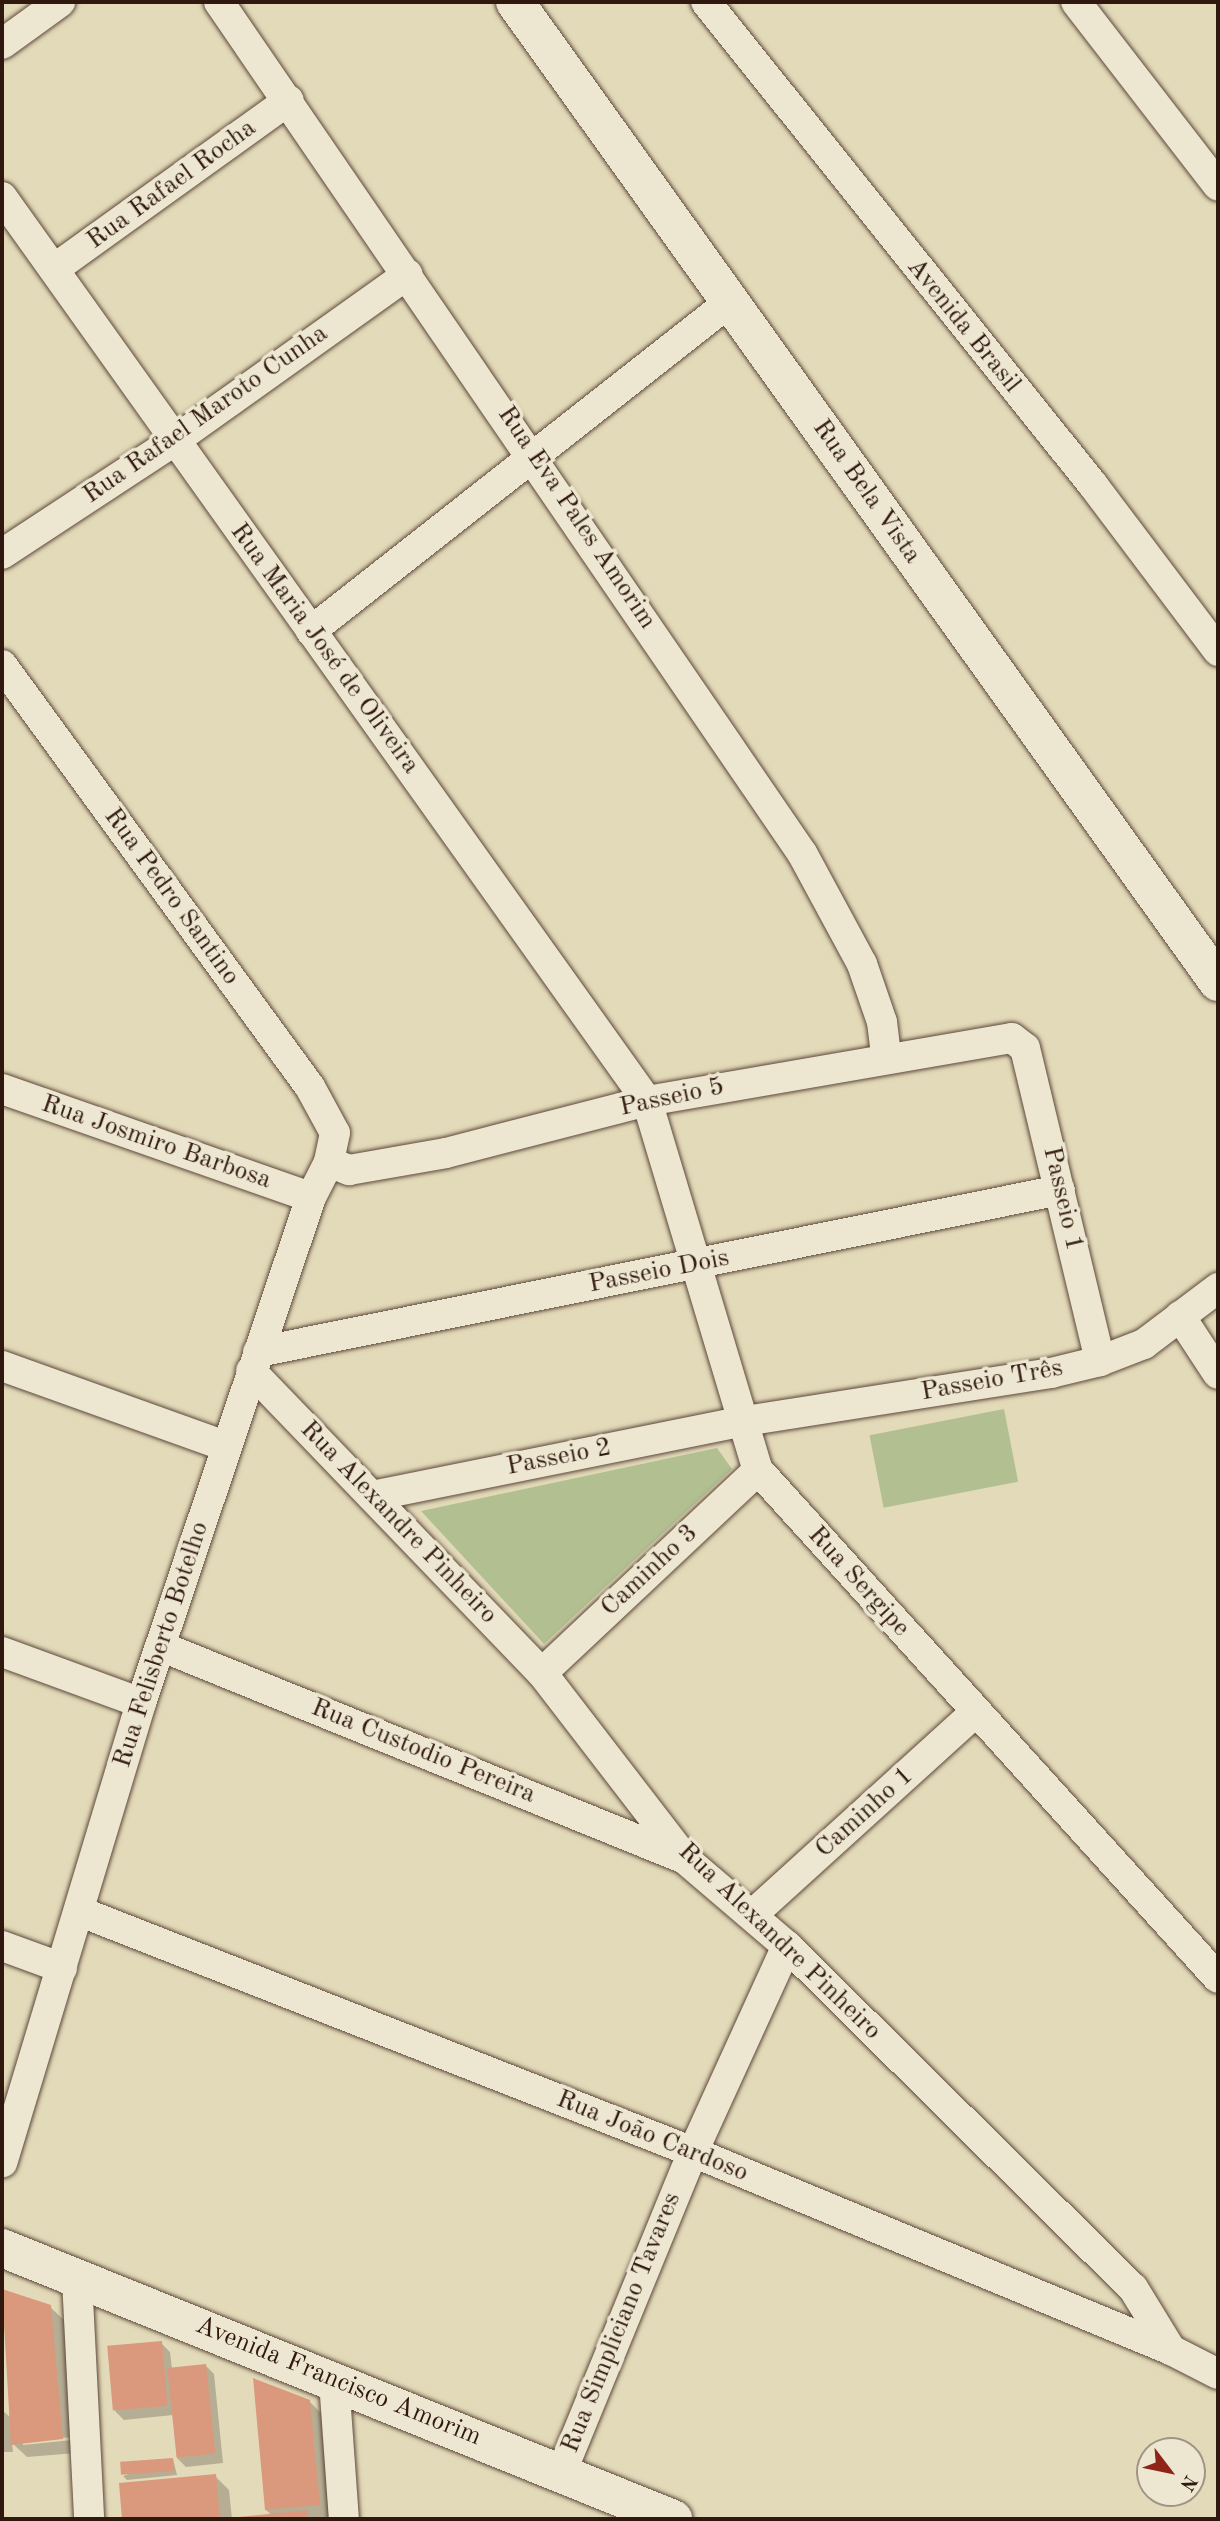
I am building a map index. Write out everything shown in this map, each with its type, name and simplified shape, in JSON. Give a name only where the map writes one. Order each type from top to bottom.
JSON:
[{"type":"street","points":[[2,44],[60,2]]},
{"type":"street","name":"Rua Eva Pales Amorim","points":[[219,2],[535,456],[816,876],[862,964],[882,1022],[886,1057]]},
{"type":"street","name":"Rua Bela Vista","points":[[515,2],[1218,982]]},
{"type":"street","name":"Avenida Brasil","points":[[706,2],[813,141],[1093,485],[1218,651]]},
{"type":"street","points":[[1076,2],[1218,186]]},
{"type":"street","name":"Rua Rafael Rocha","points":[[54,269],[289,100]]},
{"type":"street","name":"Rua Maria José de Oliveira","points":[[2,197],[648,1101]]},
{"type":"street","name":"Rua Rafael Maroto Cunha","points":[[2,554],[174,441],[408,274]]},
{"type":"street","points":[[311,631],[731,301]]},
{"type":"street","name":"Rua Pedro Santino","points":[[2,665],[310,1087],[332,1147]]},
{"type":"street","name":"Passeio 5","points":[[332,1147],[349,1170],[446,1153],[648,1101],[1006,1036],[1018,1040]]},
{"type":"street","name":"Passeio 1","points":[[1018,1040],[1025,1048],[1100,1362]]},
{"type":"street","name":"Rua Josmiro Barbosa","points":[[2,1088],[311,1197]]},
{"type":"street","name":"Rua Sergipe","points":[[648,1101],[699,1264],[758,1470],[1218,1978]]},
{"type":"street","name":"Rua Felisberto Botelho","points":[[2,2162],[81,1912],[141,1703],[311,1197],[332,1147]]},
{"type":"street","name":"Passeio Dois","points":[[255,1362],[699,1264],[1060,1190]]},
{"type":"street","name":"Passeio Três","points":[[745,1421],[1051,1373],[1100,1362],[1144,1343],[1218,1288]]},
{"type":"street","points":[[1180,1316],[1218,1374]]},
{"type":"street","name":"Rua Alexandre Pinheiro","points":[[255,1362],[372,1496],[542,1673],[685,1859],[753,1914],[787,1946],[1133,2288],[1171,2350]]},
{"type":"street","points":[[2,1366],[226,1446]]},
{"type":"street","name":"Passeio 2","points":[[372,1496],[745,1421]]},
{"type":"street","name":"Caminho 3","points":[[542,1673],[758,1470]]},
{"type":"street","name":"Rua Custodio Pereira","points":[[160,1646],[685,1859]]},
{"type":"street","points":[[2,1652],[141,1703]]},
{"type":"street","name":"Caminho 1","points":[[753,1914],[976,1713]]},
{"type":"street","name":"Rua João Cardoso","points":[[81,1912],[693,2152],[1171,2350],[1218,2374]]},
{"type":"street","points":[[2,1946],[62,1968]]},
{"type":"street","name":"Rua Simpliciano Tavares","points":[[562,2471],[693,2152],[787,1946]]},
{"type":"street","name":"Avenida Francisco Amorim","points":[[2,2248],[562,2471],[627,2509],[671,2519]]},
{"type":"street","points":[[77,2279],[89,2519]]},
{"type":"street","points":[[334,2381],[344,2519]]},
{"type":"green space","points":[[1004,1409],[1018,1482],[884,1508],[870,1435]]},
{"type":"green space","points":[[717,1448],[732,1469],[544,1644],[421,1511]]},
{"type":"building","points":[[2,2289],[51,2305],[63,2439],[11,2445]]},
{"type":"building","points":[[162,2341],[168,2406],[113,2411],[107,2346]]},
{"type":"building","points":[[206,2364],[215,2454],[177,2458],[167,2368]]},
{"type":"building","points":[[253,2378],[310,2400],[320,2505],[265,2510]]},
{"type":"building","points":[[173,2458],[174,2471],[121,2475],[120,2462]]},
{"type":"building","points":[[216,2474],[220,2519],[122,2519],[119,2483]]},
{"type":"building","points":[[308,2510],[308,2519],[238,2517]]}]
